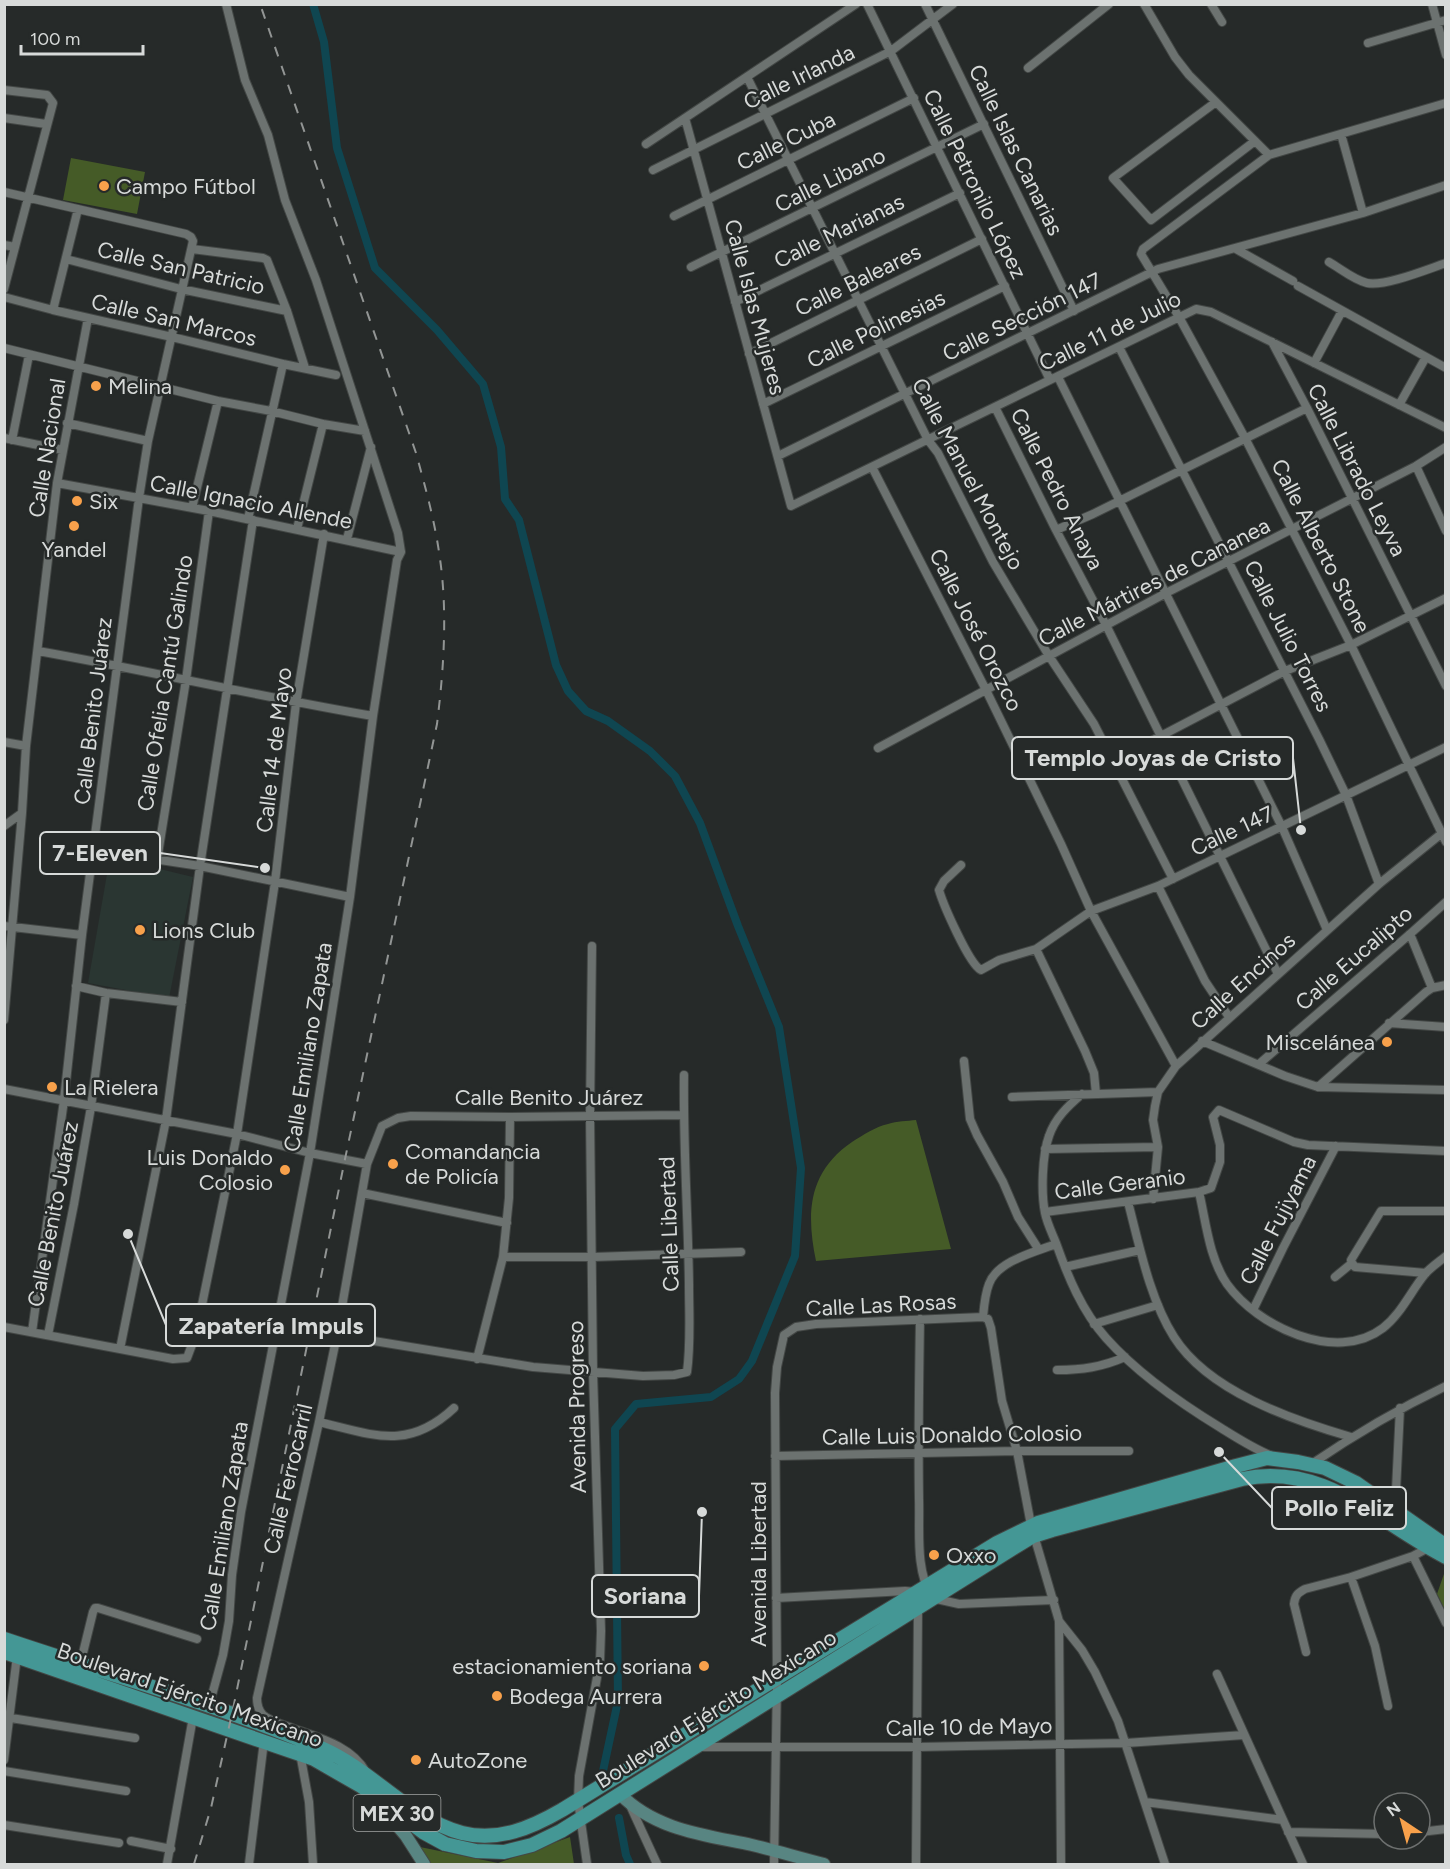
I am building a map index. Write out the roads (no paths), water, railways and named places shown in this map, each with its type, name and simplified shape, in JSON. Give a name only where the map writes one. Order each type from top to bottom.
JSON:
[{"type":"main road","name":"Boulevard Ejército Mexicano","points":[[4,1639],[15,1651],[193,1717],[300,1753],[365,1781],[445,1827],[471,1835],[501,1835],[536,1825],[581,1799],[925,1592],[997,1543],[1236,1466],[1267,1458],[1325,1468],[1356,1483],[1446,1546]]},
{"type":"main road","name":"Boulevard Ejército Mexicano","points":[[1032,1531],[1242,1479],[1267,1475],[1305,1480],[1330,1488],[1446,1557]]},
{"type":"main road","name":"Boulevard Ejército Mexicano","points":[[15,1651],[80,1665],[209,1706],[325,1750],[432,1838],[445,1844],[476,1851],[504,1852],[532,1845],[621,1798],[694,1747],[918,1607],[925,1592]]},
{"type":"street","name":"Calle Emiliano Zapata","points":[[209,1706],[223,1654],[229,1621],[232,1575],[241,1512],[310,1153],[350,897],[373,716],[397,560],[401,552],[398,533],[316,280],[285,200],[268,135],[245,80],[226,4]]},
{"type":"street","points":[[645,144],[856,4]]},
{"type":"street","name":"Calle Petronilo López","points":[[867,4],[1028,334],[1054,378],[1166,593],[1282,827],[1327,930]]},
{"type":"street","name":"Calle Islas Canarias","points":[[925,4],[1074,311]]},
{"type":"street","name":"Calle Irlanda","points":[[652,170],[891,51],[953,4]]},
{"type":"street","points":[[1028,68],[1109,4]]},
{"type":"street","points":[[1144,4],[1175,57],[1189,75],[1269,155],[1446,103]]},
{"type":"street","points":[[1211,4],[1222,22]]},
{"type":"street","points":[[1432,4],[1441,21],[1446,55]]},
{"type":"street","points":[[1368,43],[1441,21]]},
{"type":"street","name":"Calle Manuel Montejo","points":[[747,77],[928,440],[938,453],[993,562],[1049,656],[1094,724],[1173,879]]},
{"type":"street","points":[[4,90],[47,95],[53,103],[4,290]]},
{"type":"street","name":"Calle Cuba","points":[[674,216],[914,98]]},
{"type":"street","points":[[1216,102],[1113,178],[1151,220],[1255,141]]},
{"type":"street","points":[[4,118],[46,124]]},
{"type":"street","name":"Calle Islas Mujeres","points":[[685,118],[791,506]]},
{"type":"street","name":"Calle Libano","points":[[691,267],[984,124]]},
{"type":"street","points":[[1341,134],[1363,213],[1446,185]]},
{"type":"street","name":"Calle Alberto Stone","points":[[1269,155],[1143,249],[1141,254],[1179,317],[1245,438],[1351,645],[1443,838]]},
{"type":"street","points":[[4,192],[186,234],[191,237],[192,245],[265,258],[287,311],[305,368]]},
{"type":"street","name":"Calle Marianas","points":[[735,302],[960,193]]},
{"type":"street","points":[[53,310],[78,209]]},
{"type":"street","name":"Calle Sección 147","points":[[778,456],[1158,269],[1363,213]]},
{"type":"street","name":"Calle Baleares","points":[[749,354],[982,239]]},
{"type":"street","points":[[4,244],[15,247]]},
{"type":"street","name":"Calle Benito Juárez","points":[[32,1332],[64,1100],[82,935],[139,498],[148,441],[192,245]]},
{"type":"street","points":[[1236,249],[1446,368]]},
{"type":"street","name":"Calle San Patricio","points":[[66,259],[182,289],[287,311]]},
{"type":"street","points":[[1329,262],[1369,284],[1389,281],[1446,263]]},
{"type":"street","name":"Calle Polinesias","points":[[763,404],[1005,286]]},
{"type":"street","name":"Calle San Marcos","points":[[4,297],[336,375]]},
{"type":"street","name":"Calle 11 de Julio","points":[[791,506],[1196,309],[1211,312],[1446,428]]},
{"type":"street","points":[[1314,363],[1342,311]]},
{"type":"street","name":"Calle Nacional","points":[[4,1020],[8,926],[22,813],[26,746],[57,483],[88,318]]},
{"type":"street","name":"Calle Librado Leyva","points":[[1272,342],[1446,686]]},
{"type":"street","name":"Calle Julio Torres","points":[[1119,347],[1230,561],[1347,795],[1379,884]]},
{"type":"street","points":[[4,348],[218,401],[364,431]]},
{"type":"street","points":[[29,355],[8,439],[63,450]]},
{"type":"street","points":[[1399,405],[1426,357]]},
{"type":"street","points":[[4,1328],[120,1349],[166,1120],[250,519],[271,411],[283,364]]},
{"type":"street","points":[[192,508],[218,401]]},
{"type":"street","name":"Calle Pedro Anaya","points":[[995,407],[1106,625],[1278,974]]},
{"type":"street","points":[[1056,530],[1307,408]]},
{"type":"street","points":[[68,423],[148,441]]},
{"type":"street","points":[[297,529],[323,424]]},
{"type":"street","points":[[347,539],[371,447]]},
{"type":"street","name":"Calle Mártires de Cananea","points":[[878,748],[1166,593],[1416,466],[1446,447]]},
{"type":"street","points":[[1416,466],[1446,531]]},
{"type":"street","name":"Calle José Orozco","points":[[872,467],[986,690],[1091,912],[1176,1066]]},
{"type":"street","name":"Calle Ignacio Allende","points":[[57,483],[250,519],[401,552]]},
{"type":"street","name":"Calle Ofelia Cantú Galindo","points":[[157,860],[186,680],[209,511]]},
{"type":"street","name":"Calle 14 de Mayo","points":[[120,1349],[163,1358],[187,1358],[196,1334],[237,1134],[275,882],[296,703],[324,534]]},
{"type":"street","points":[[1113,761],[1285,671],[1351,645],[1446,598]]},
{"type":"street","points":[[38,651],[117,665],[296,703],[373,716]]},
{"type":"street","points":[[4,742],[26,746]]},
{"type":"street","name":"Calle 147","points":[[961,865],[944,880],[939,890],[974,966],[981,970],[999,960],[1036,949],[1091,912],[1158,886],[1446,747]]},
{"type":"street","points":[[4,826],[22,813]]},
{"type":"street","name":"Calle Encinos","points":[[1153,1199],[1158,1147],[1154,1120],[1158,1092],[1176,1066],[1379,884],[1443,838]]},
{"type":"street","points":[[94,850],[200,866],[350,897]]},
{"type":"street","points":[[1158,886],[1205,981],[1229,1017]]},
{"type":"street","name":"Calle Eucalipto","points":[[1259,1064],[1446,902]]},
{"type":"street","points":[[8,926],[82,935]]},
{"type":"street","points":[[1410,934],[1432,988]]},
{"type":"street","name":"Avenida Progreso","points":[[587,1864],[585,1816],[579,1776],[600,1661],[601,1631],[593,1372],[590,1115],[592,946]]},
{"type":"street","points":[[1036,949],[1085,1051],[1094,1074],[1096,1094]]},
{"type":"street","points":[[1318,1087],[1432,988],[1446,985]]},
{"type":"street","points":[[76,986],[106,993],[182,1002]]},
{"type":"street","name":"Calle Benito Juárez","points":[[48,1335],[91,1107],[106,993]]},
{"type":"street","points":[[1389,1023],[1446,1027]]},
{"type":"street","points":[[1202,1041],[1318,1087],[1446,1090]]},
{"type":"street","points":[[964,1061],[970,1119],[1003,1182],[1018,1217],[1039,1250]]},
{"type":"street","name":"Calle Libertad","points":[[593,1372],[674,1376],[687,1372],[689,1343],[684,1076]]},
{"type":"street","points":[[4,1089],[237,1134],[310,1153],[367,1164]]},
{"type":"street","points":[[1012,1097],[1158,1092]]},
{"type":"street","points":[[1082,1094],[1055,1122],[1045,1149],[1043,1184],[1045,1212],[1076,1292],[1094,1324],[1125,1357],[1162,1388],[1185,1405],[1260,1451],[1278,1459]]},
{"type":"street","points":[[1446,1151],[1308,1145],[1294,1142],[1219,1110],[1213,1117],[1213,1123],[1220,1145],[1220,1162],[1211,1188],[1200,1192],[1219,1270],[1227,1284],[1253,1310],[1273,1323],[1310,1339],[1326,1343],[1354,1341],[1383,1328],[1396,1315],[1426,1273],[1446,1256]]},
{"type":"street","name":"Calle Benito Juárez","points":[[382,1126],[398,1118],[411,1116],[683,1115]]},
{"type":"street","points":[[477,1359],[503,1257],[507,1223],[510,1117]]},
{"type":"street","name":"Calle Ferrocarril","points":[[365,1781],[359,1761],[352,1754],[270,1719],[264,1715],[257,1704],[258,1688],[337,1335],[367,1164],[382,1126]]},
{"type":"street","name":"Calle Fujiyama","points":[[1253,1310],[1336,1146]]},
{"type":"street","points":[[1045,1149],[1158,1147]]},
{"type":"street","name":"Calle Geranio","points":[[1045,1212],[1200,1192]]},
{"type":"street","points":[[362,1193],[507,1223]]},
{"type":"street","points":[[1128,1202],[1140,1250],[1158,1305],[1175,1338],[1192,1360],[1243,1396],[1320,1429],[1351,1437]]},
{"type":"street","points":[[1335,1277],[1352,1263],[1351,1260],[1381,1211],[1446,1210]]},
{"type":"street","points":[[1056,1244],[1016,1259],[997,1272],[989,1283],[983,1317],[988,1319],[991,1328],[1002,1401],[1017,1451],[1032,1531],[1059,1621],[1061,1864]]},
{"type":"street","points":[[1065,1267],[1140,1250]]},
{"type":"street","points":[[503,1257],[593,1257],[741,1252]]},
{"type":"street","points":[[1352,1263],[1354,1267],[1426,1273]]},
{"type":"street","points":[[1094,1324],[1158,1305]]},
{"type":"street","name":"Calle Las Rosas","points":[[784,1335],[796,1327],[816,1324],[983,1317]]},
{"type":"street","points":[[920,1319],[918,1454],[921,1559],[925,1592]]},
{"type":"street","points":[[337,1335],[477,1359],[593,1372]]},
{"type":"street","name":"Avenida Libertad","points":[[774,1864],[777,1680],[775,1393],[777,1367],[784,1335]]},
{"type":"street","points":[[1057,1370],[1098,1367],[1125,1357]]},
{"type":"street","points":[[1310,1465],[1400,1408],[1446,1386]]},
{"type":"street","points":[[319,1422],[383,1436],[399,1437],[416,1434],[430,1428],[454,1408]]},
{"type":"street","points":[[1395,1511],[1400,1408]]},
{"type":"street","name":"Calle Luis Donaldo Colosio","points":[[775,1456],[1129,1451]]},
{"type":"street","points":[[1306,1652],[1295,1611],[1294,1598],[1298,1593],[1413,1556],[1428,1548]]},
{"type":"street","points":[[1413,1556],[1446,1623]]},
{"type":"street","points":[[1351,1577],[1375,1646],[1388,1706]]},
{"type":"street","points":[[776,1598],[905,1591],[925,1592],[959,1604],[1054,1600]]},
{"type":"street","points":[[916,1864],[918,1607]]},
{"type":"street","points":[[80,1665],[95,1608],[197,1639]]},
{"type":"street","points":[[1059,1621],[1082,1650],[1095,1672],[1118,1721],[1165,1864]]},
{"type":"street","points":[[4,1634],[15,1651],[4,1760]]},
{"type":"street","points":[[1217,1674],[1303,1864]]},
{"type":"street","points":[[167,1864],[193,1717]]},
{"type":"street","points":[[10,1718],[135,1738]]},
{"type":"street","name":"Calle 10 de Mayo","points":[[694,1747],[917,1747],[1126,1743],[1244,1734]]},
{"type":"street","points":[[249,1864],[264,1741]]},
{"type":"street","points":[[300,1753],[309,1802],[313,1864]]},
{"type":"street","points":[[4,1771],[126,1791]]},
{"type":"street","points":[[365,1781],[424,1864]]},
{"type":"street","points":[[621,1798],[667,1825],[824,1864]]},
{"type":"street","points":[[621,1798],[657,1864]]},
{"type":"street","points":[[1145,1803],[1283,1820]]},
{"type":"street","points":[[4,1825],[119,1843]]},
{"type":"street","points":[[1288,1832],[1372,1834]]},
{"type":"street","points":[[131,1841],[171,1849]]},
{"type":"waterway","points":[[313,4],[324,42],[337,148],[375,268],[437,330],[483,384],[501,447],[505,499],[519,520],[556,665],[568,691],[586,711],[608,721],[650,751],[675,776],[700,823],[779,1027],[801,1168],[795,1256],[752,1361],[739,1379],[711,1397],[636,1404],[615,1429],[618,1701],[603,1771]]},
{"type":"waterway","points":[[619,1818],[630,1864]]},
{"type":"railway","points":[[194,1864],[211,1808],[233,1709],[345,1159],[437,724],[444,638],[439,552],[416,453],[260,4]]},
{"type":"place","name":"Campo Fútbol","points":[[104,186]]},
{"type":"place","name":"Melina","points":[[96,386]]},
{"type":"place","name":"Six","points":[[77,501]]},
{"type":"place","name":"Yandel","points":[[74,526]]},
{"type":"place","name":"Templo Joyas de Cristo","points":[[1301,830]]},
{"type":"place","name":"7-Eleven","points":[[265,868]]},
{"type":"place","name":"Lions Club","points":[[140,930]]},
{"type":"place","name":"Miscelánea","points":[[1387,1042]]},
{"type":"place","name":"La Rielera","points":[[52,1087]]},
{"type":"place","name":"Comandancia de Policía","points":[[393,1164]]},
{"type":"place","name":"Luis Donaldo Colosio","points":[[285,1170]]},
{"type":"place","name":"Zapatería Impuls","points":[[128,1234]]},
{"type":"place","name":"Pollo Feliz","points":[[1219,1452]]},
{"type":"place","name":"Soriana","points":[[702,1512]]},
{"type":"place","name":"Oxxo","points":[[934,1555]]},
{"type":"place","name":"estacionamiento soriana","points":[[704,1666]]},
{"type":"place","name":"Bodega Aurrera","points":[[497,1696]]},
{"type":"place","name":"AutoZone","points":[[416,1760]]}]
